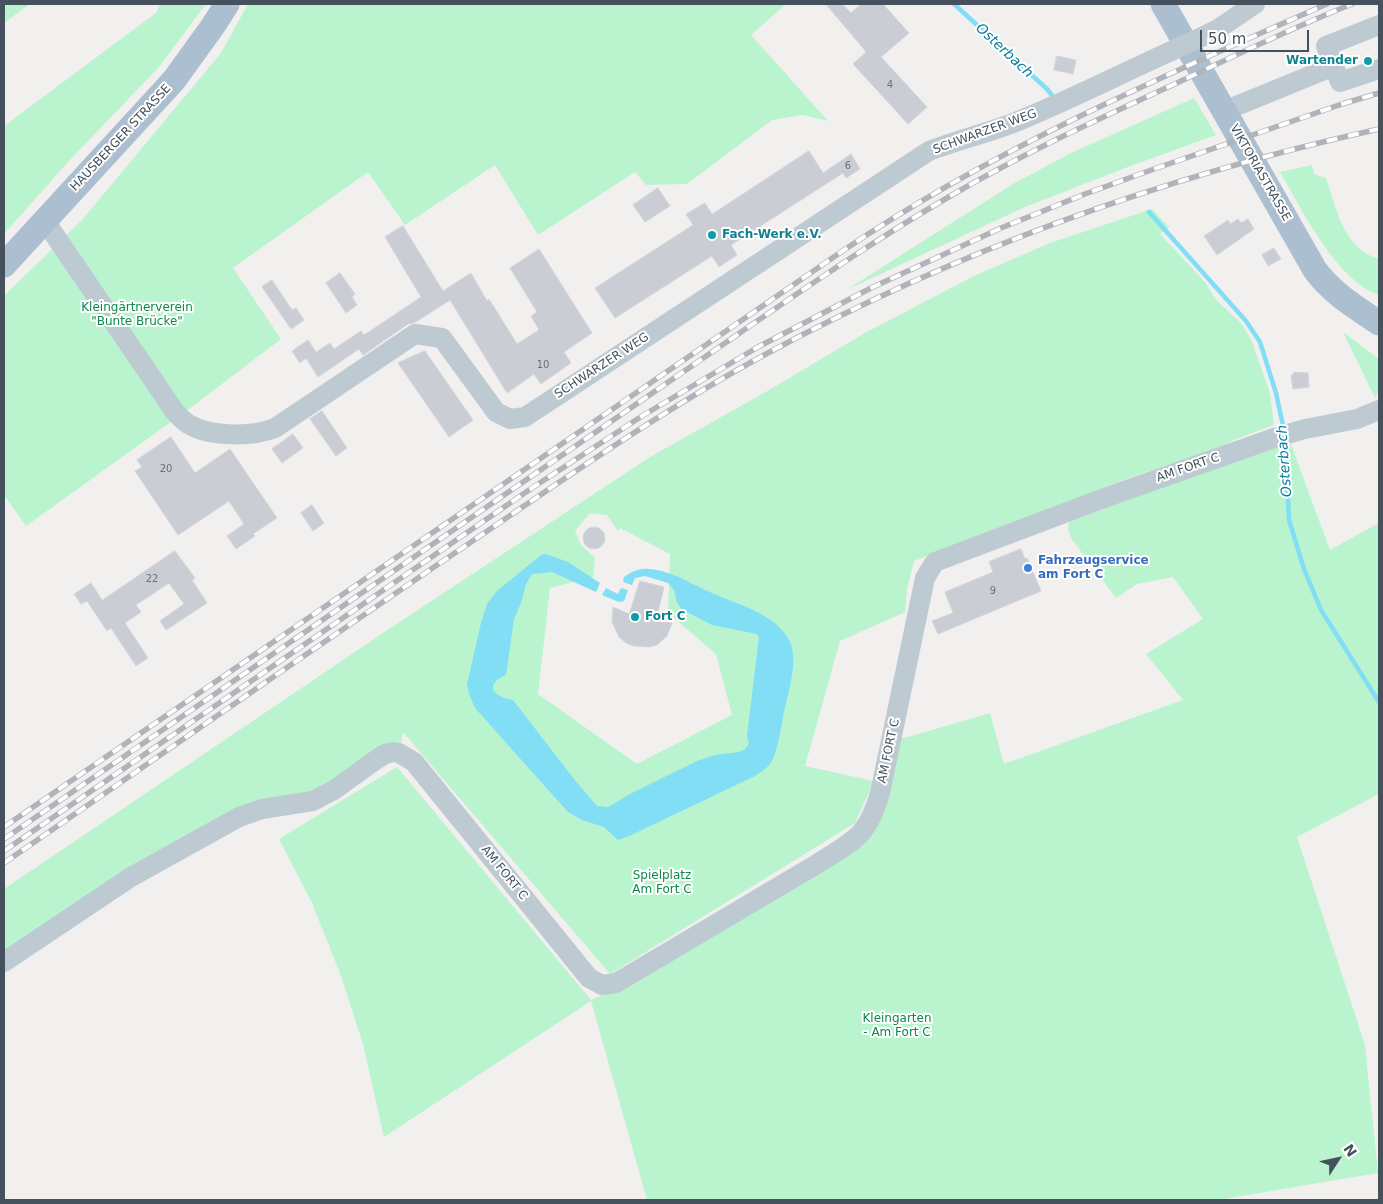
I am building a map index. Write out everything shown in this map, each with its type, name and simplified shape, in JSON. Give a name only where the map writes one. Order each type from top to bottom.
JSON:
[{"type":"main road","name":"HAUSBERGER STRASSE","points":[[4,264],[174,80],[227,4]]},
{"type":"main road","name":"VIKTORIASTRASSE","points":[[1163,4],[1315,270],[1324,282],[1340,297],[1379,323]]},
{"type":"street","name":"SCHWARZER WEG","points":[[45,221],[176,412],[182,420],[191,426],[235,435],[252,435],[275,428],[415,334],[442,338],[496,412],[510,419],[525,417],[929,151],[1023,119],[1206,35],[1255,4]]},
{"type":"street","points":[[1379,25],[1326,46],[1340,82],[1379,69]]},
{"type":"street","points":[[1224,111],[1334,66]]},
{"type":"street","name":"AM FORT C","points":[[4,962],[131,876],[239,817],[262,809],[313,801],[334,790],[376,758],[394,752],[414,762],[589,978],[602,985],[616,983],[847,846],[864,831],[880,793],[925,578],[935,562],[1107,497],[1283,435],[1357,420],[1379,410]]},
{"type":"green space","points":[[4,4],[30,4],[4,23]]},
{"type":"green space","points":[[160,4],[206,4],[159,67],[68,162],[4,234],[4,126],[156,13]]},
{"type":"green space","name":"Kleingärtnerverein \"Bunte Brücke\"","points":[[248,4],[786,4],[751,35],[828,121],[803,115],[772,120],[687,184],[646,185],[635,172],[538,235],[495,165],[405,225],[368,172],[233,268],[281,339],[185,412],[26,526],[4,495],[4,296],[82,220],[221,53]]},
{"type":"green space","points":[[1194,98],[1216,135],[1025,207],[846,290],[1013,184],[1071,153]]},
{"type":"green space","points":[[1312,165],[1314,174],[1326,178],[1338,215],[1349,237],[1367,254],[1379,259],[1379,295],[1364,287],[1335,260],[1310,224],[1280,172]]},
{"type":"green space","name":"Spielplatz Am Fort C","points":[[1152,209],[1169,227],[1160,234],[1205,282],[1216,300],[1240,322],[1251,339],[1270,393],[1274,425],[1236,439],[1219,448],[1129,478],[914,561],[907,589],[905,612],[840,641],[805,766],[874,781],[855,823],[610,974],[403,732],[400,749],[332,788],[274,804],[4,958],[4,889],[386,631],[650,457],[771,389],[863,334],[974,276],[1050,243]],"holes":[[[590,513],[607,515],[618,531],[620,528],[670,554],[668,613],[716,654],[732,715],[637,764],[538,694],[550,588],[593,577],[595,558],[581,545],[575,531]]]},
{"type":"green space","points":[[1343,332],[1379,359],[1379,390],[1375,398]]},
{"type":"green space","name":"Kleingarten - Am Fort C","points":[[1290,442],[1330,550],[1379,523],[1379,794],[1297,837],[1365,1045],[1378,1173],[1218,1200],[647,1200],[591,1001],[384,1137],[363,1044],[340,973],[312,903],[279,839],[397,767],[591,1000],[645,974],[851,851],[874,832],[901,738],[990,713],[1004,764],[1183,700],[1146,654],[1203,619],[1173,577],[1137,584],[1116,598],[1071,538],[1068,528],[1070,521],[1071,519]]},
{"type":"water","points":[[546,554],[568,562],[600,583],[596,592],[552,572],[532,574],[526,584],[514,619],[506,675],[499,679],[493,687],[496,693],[513,700],[597,806],[608,807],[697,761],[715,755],[739,752],[749,744],[747,736],[759,637],[757,634],[712,625],[681,609],[674,590],[668,583],[645,576],[635,578],[632,585],[623,582],[624,577],[638,570],[656,570],[681,578],[756,611],[776,624],[784,632],[792,650],[793,669],[775,754],[768,766],[755,776],[618,840],[604,827],[582,820],[568,812],[475,708],[467,684],[487,604],[497,591],[541,555]]},
{"type":"water","points":[[606,588],[618,594],[621,588],[628,590],[624,601],[619,602],[602,595]]},
{"type":"building","points":[[826,4],[842,4],[851,13],[861,4],[883,4],[909,33],[881,57],[927,107],[908,124],[853,64],[866,52]]},
{"type":"building","points":[[1057,56],[1076,60],[1073,74],[1054,70]]},
{"type":"building","name":"Fach-Werk e.V.","points":[[809,151],[823,173],[851,154],[860,169],[846,178],[843,173],[731,245],[737,255],[719,267],[712,256],[615,318],[595,288],[693,225],[686,214],[705,203],[712,214]]},
{"type":"building","points":[[658,188],[670,206],[645,222],[633,205]]},
{"type":"building","points":[[1238,219],[1241,223],[1248,219],[1254,229],[1217,255],[1204,236],[1228,220],[1230,224]]},
{"type":"building","points":[[403,226],[443,291],[471,273],[487,301],[489,299],[517,344],[539,330],[531,316],[537,312],[510,268],[539,249],[592,333],[564,352],[571,363],[541,384],[534,374],[507,393],[450,300],[414,323],[408,324],[363,355],[359,349],[318,377],[306,358],[300,363],[292,351],[308,340],[316,352],[330,343],[334,349],[361,331],[364,335],[421,297],[385,237]]},
{"type":"building","points":[[1274,248],[1281,259],[1268,266],[1262,255]]},
{"type":"building","points":[[340,273],[355,294],[352,297],[357,305],[346,313],[326,283]]},
{"type":"building","points":[[272,280],[292,310],[296,308],[304,320],[291,329],[262,287]]},
{"type":"building","points":[[425,351],[473,420],[449,437],[398,363]]},
{"type":"building","points":[[1295,372],[1308,373],[1309,387],[1293,389],[1291,376]]},
{"type":"building","points":[[322,411],[347,448],[336,456],[310,419]]},
{"type":"building","points":[[293,434],[303,448],[282,463],[272,449]]},
{"type":"building","points":[[171,437],[195,473],[230,449],[277,518],[253,534],[255,536],[236,549],[227,536],[244,524],[229,501],[178,535],[135,471],[142,467],[137,460]]},
{"type":"building","points":[[312,505],[324,523],[313,531],[301,513]]},
{"type":"building","points":[[594,527],[602,530],[605,538],[602,546],[594,549],[586,546],[583,538],[586,530]]},
{"type":"building","points":[[1021,549],[1025,559],[1027,558],[1041,591],[938,634],[932,621],[953,613],[945,592],[993,572],[989,562]]},
{"type":"building","points":[[175,551],[195,578],[192,580],[207,603],[166,630],[160,621],[184,604],[169,583],[136,605],[141,612],[125,623],[148,658],[136,666],[111,628],[107,631],[87,601],[81,604],[74,594],[91,583],[102,600]]},
{"type":"building","name":"Fort C","points":[[640,581],[664,587],[656,621],[672,623],[667,636],[657,645],[649,647],[634,646],[626,643],[619,637],[612,622],[613,607],[629,614]]},
{"type":"waterway","name":"Osterbach","points":[[954,4],[1047,89],[1054,98]]},
{"type":"waterway","name":"Osterbach","points":[[1149,212],[1246,321],[1260,342],[1276,393],[1284,430]]},
{"type":"waterway","name":"Osterbach","points":[[1285,441],[1289,520],[1304,569],[1321,610],[1379,702]]},
{"type":"railway","points":[[4,827],[844,250],[901,213],[1019,147],[1141,87],[1327,4]]},
{"type":"railway","points":[[4,839],[747,328],[921,213],[1055,140],[1259,44],[1352,4]]},
{"type":"railway","points":[[4,851],[529,490],[642,416],[758,347],[871,288],[1001,228],[1085,194],[1154,169],[1379,93]]},
{"type":"railway","points":[[4,863],[560,482],[641,428],[766,354],[839,316],[913,282],[988,249],[1065,220],[1142,193],[1220,169],[1379,129]]},
{"type":"place","name":"Wartender","points":[[1368,61]]},
{"type":"place","name":"Fach-Werk e.V.","points":[[712,235]]},
{"type":"place","name":"Fahrzeugservice am Fort C","points":[[1028,568]]},
{"type":"place","name":"Fort C","points":[[635,617]]}]
